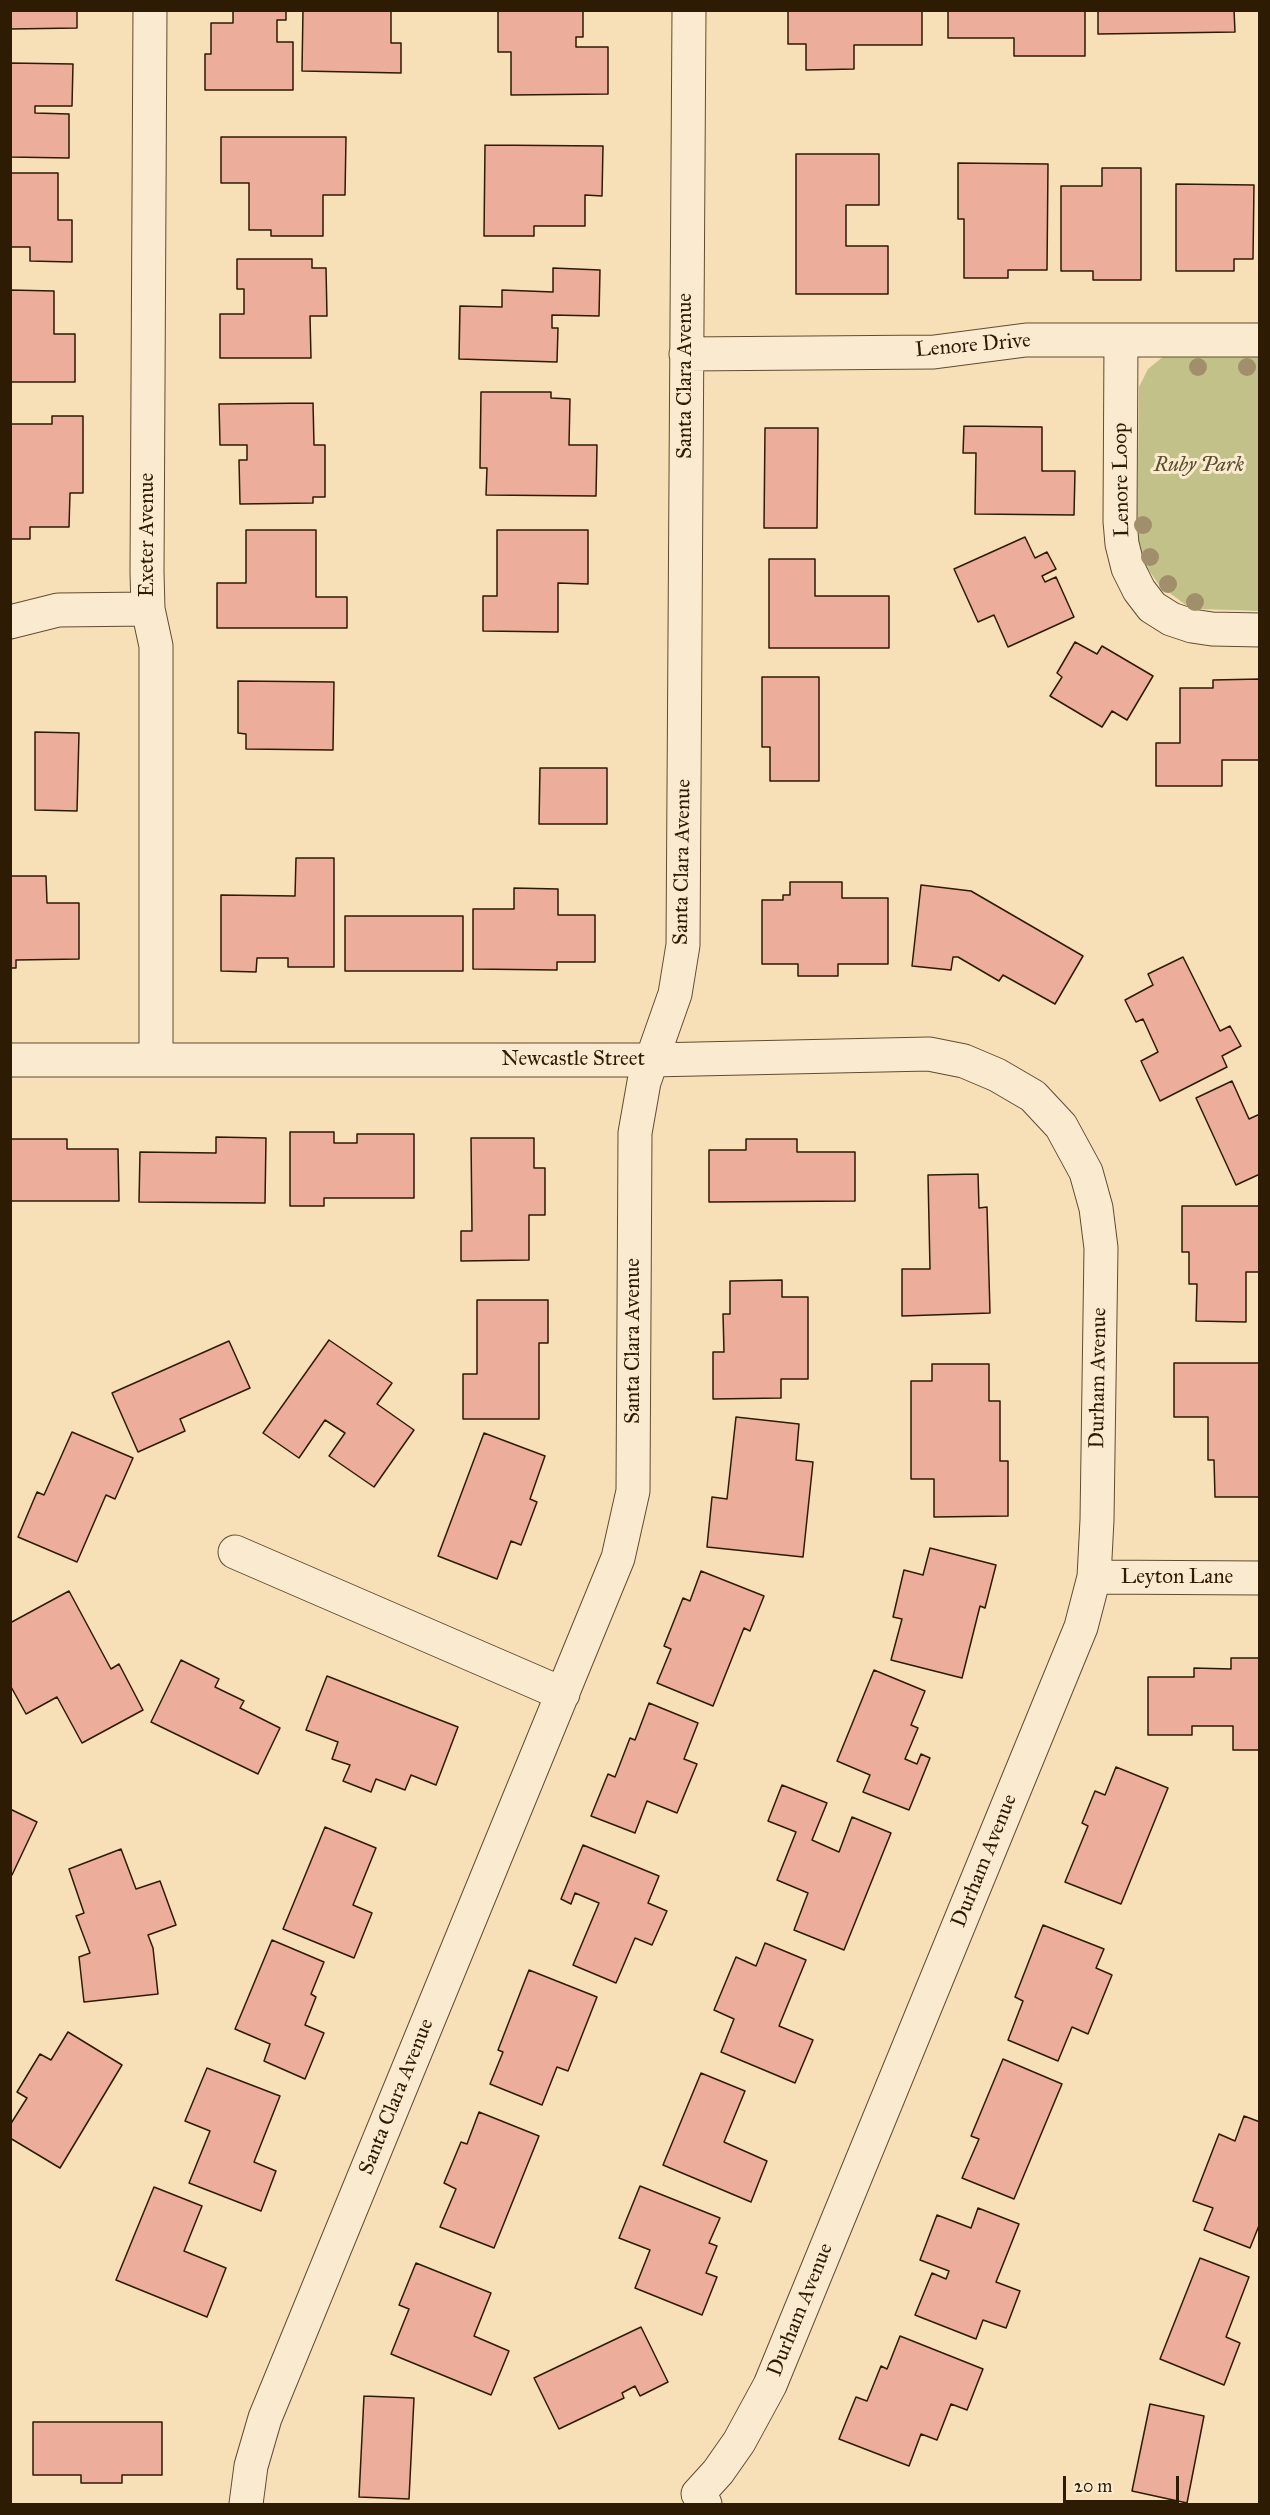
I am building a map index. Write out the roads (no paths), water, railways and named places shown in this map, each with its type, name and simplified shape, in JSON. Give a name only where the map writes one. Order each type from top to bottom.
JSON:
[{"type":"street","name":"Exeter Avenue","points":[[150,10],[148,609],[156,646],[156,1059]]},
{"type":"street","name":"Santa Clara Avenue","points":[[246,2505],[251,2466],[265,2418],[618,1558],[633,1491],[633,1164],[638,1105],[651,1060],[675,994],[682,945],[688,10]]},
{"type":"street","name":"Lenore Drive","points":[[686,354],[934,352],[1026,340],[1260,340]]},
{"type":"street","name":"Lenore Loop","points":[[1121,340],[1120,521],[1122,544],[1128,568],[1139,590],[1152,607],[1171,620],[1212,629],[1260,630]]},
{"type":"street","points":[[10,622],[58,610],[148,609]]},
{"type":"street","name":"Newcastle Street","points":[[10,1059],[651,1060],[929,1054],[964,1060],[998,1075],[1033,1096],[1061,1126],[1086,1172]]},
{"type":"street","name":"Durham Avenue","points":[[695,2501],[739,2442],[770,2385],[1081,1627],[1094,1577],[1101,1248],[1096,1208],[1086,1172]]},
{"type":"street","points":[[235,1552],[563,1694]]},
{"type":"street","name":"Leyton Lane","points":[[1094,1577],[1260,1578]]},
{"type":"park label","name":"Ruby Park","points":[[1199,466]]}]
